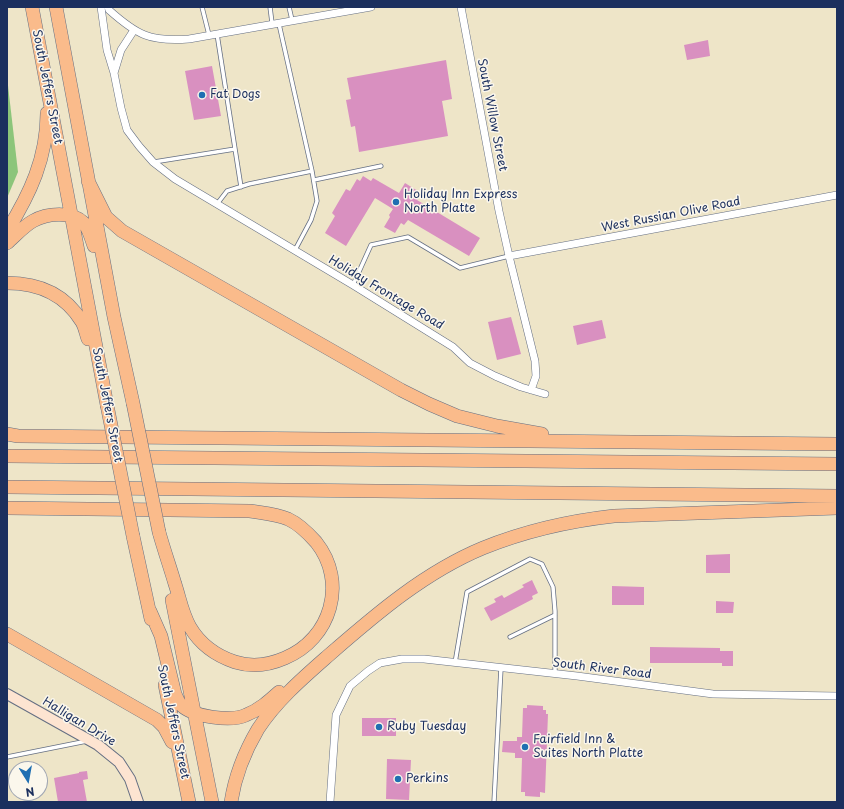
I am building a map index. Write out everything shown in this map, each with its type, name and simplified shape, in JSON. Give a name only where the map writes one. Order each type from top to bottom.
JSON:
[{"type":"highway","name":"South Jeffers Street","points":[[32,7],[107,405],[189,802]]},
{"type":"highway","name":"South Jeffers Street","points":[[56,7],[114,317],[159,532],[212,802]]},
{"type":"highway","points":[[7,231],[23,205],[34,182],[39,166],[47,121],[46,84]]},
{"type":"highway","points":[[88,181],[106,217],[122,231],[401,390],[457,416],[497,426],[557,436],[619,442]]},
{"type":"highway","points":[[7,243],[32,221],[51,215],[72,216],[83,222],[89,231],[114,317]]},
{"type":"highway","points":[[7,283],[31,284],[49,291],[60,298],[72,309],[82,323],[89,341],[107,405]]},
{"type":"highway","points":[[7,434],[26,436],[837,444]]},
{"type":"highway","points":[[7,456],[837,464]]},
{"type":"highway","points":[[7,488],[837,496]]},
{"type":"highway","points":[[7,508],[250,511],[288,519],[301,527],[311,536],[325,556],[330,568],[332,594],[330,606],[321,629],[305,647],[293,655],[279,661],[266,664],[243,664],[223,657],[212,651],[200,640],[190,627],[181,609],[159,532]]},
{"type":"highway","points":[[150,612],[161,636],[178,702],[186,709],[195,712],[225,718],[240,717],[253,712],[270,700],[318,659],[397,598],[459,560],[481,549],[556,525],[614,516],[837,508]]},
{"type":"highway","points":[[231,802],[242,762],[259,728],[283,698],[356,631]]},
{"type":"highway","points":[[7,634],[157,720],[168,732],[183,771]]},
{"type":"street","name":"Holiday Frontage Road","points":[[101,7],[107,50],[114,73],[127,130],[153,162],[175,179],[217,205],[453,347],[470,362],[495,376],[545,394]]},
{"type":"street","points":[[108,7],[109,10],[134,30],[144,35],[162,40],[178,40],[371,7]]},
{"type":"street","name":"South Willow Street","points":[[461,7],[483,130],[509,256],[535,361],[536,376],[532,390]]},
{"type":"street","name":"Holiday Frontage Road","points":[[114,73],[121,50],[134,30]]},
{"type":"street","name":"West Russian Olive Road","points":[[509,256],[837,195]]},
{"type":"street","name":"South River Road","points":[[330,802],[336,715],[350,686],[380,663],[402,659],[424,659],[713,694],[837,696]]},
{"type":"street","name":"Halligan Drive","points":[[7,694],[98,745],[119,762],[130,779],[138,802]]},
{"type":"lane","points":[[202,7],[209,35]]},
{"type":"lane","points":[[270,7],[276,23],[312,171],[317,200],[311,220],[295,252]]},
{"type":"lane","points":[[289,7],[292,20]]},
{"type":"lane","points":[[217,33],[241,187]]},
{"type":"lane","points":[[153,162],[235,149]]},
{"type":"lane","points":[[314,180],[381,166]]},
{"type":"lane","points":[[217,205],[227,191],[312,171]]},
{"type":"lane","points":[[353,286],[372,245],[408,237],[460,268],[509,256]]},
{"type":"lane","points":[[455,663],[467,592],[530,559],[542,564],[554,587],[555,674]]},
{"type":"lane","points":[[510,636],[555,615]]},
{"type":"lane","points":[[494,802],[501,668]]},
{"type":"lane","points":[[7,757],[90,741]]},
{"type":"green space","points":[[7,77],[18,172],[7,198]]},
{"type":"building","points":[[708,40],[710,56],[687,60],[684,45]]},
{"type":"building","points":[[446,60],[452,99],[442,101],[448,136],[359,152],[355,126],[351,127],[346,100],[351,99],[347,78]]},
{"type":"building","points":[[212,66],[221,116],[194,120],[185,71]]},
{"type":"building","points":[[363,176],[371,181],[373,178],[399,193],[405,183],[421,193],[417,200],[480,238],[469,256],[408,220],[404,225],[401,223],[395,233],[384,227],[393,209],[375,198],[346,246],[325,233],[335,216],[332,213],[346,189],[350,191],[357,179],[360,181]]},
{"type":"building","points":[[511,317],[521,354],[497,360],[488,322]]},
{"type":"building","points":[[602,320],[606,338],[577,345],[573,326]]},
{"type":"building","points":[[730,554],[730,573],[706,573],[706,555]]},
{"type":"building","points":[[532,580],[538,593],[532,596],[533,599],[491,621],[484,608],[496,602],[494,599],[502,595],[504,598],[524,587],[522,585]]},
{"type":"building","points":[[612,586],[644,587],[644,605],[612,605]]},
{"type":"building","points":[[716,601],[734,602],[733,613],[716,613]]},
{"type":"building","points":[[650,647],[720,648],[720,651],[733,651],[733,666],[722,666],[722,663],[650,663]]},
{"type":"building","name":"Fairfield Inn & Suites North Platte","points":[[527,705],[543,706],[543,710],[546,710],[546,714],[548,714],[545,793],[540,792],[540,797],[525,796],[525,792],[521,792],[522,758],[515,758],[515,753],[502,752],[503,741],[517,741],[517,737],[522,737],[523,708],[527,708]]},
{"type":"building","name":"Ruby Tuesday","points":[[362,718],[396,718],[396,736],[362,736]]},
{"type":"building","name":"Perkins","points":[[387,759],[411,760],[409,800],[386,799]]},
{"type":"building","points":[[87,771],[88,779],[83,780],[87,802],[58,802],[54,778]]},
{"type":"place","name":"Fat Dogs","points":[[202,95]]},
{"type":"place","name":"Holiday Inn Express North Platte","points":[[396,202]]},
{"type":"place","name":"Ruby Tuesday","points":[[379,727]]},
{"type":"place","name":"Fairfield Inn & Suites North Platte","points":[[525,747]]},
{"type":"place","name":"Perkins","points":[[398,779]]}]
